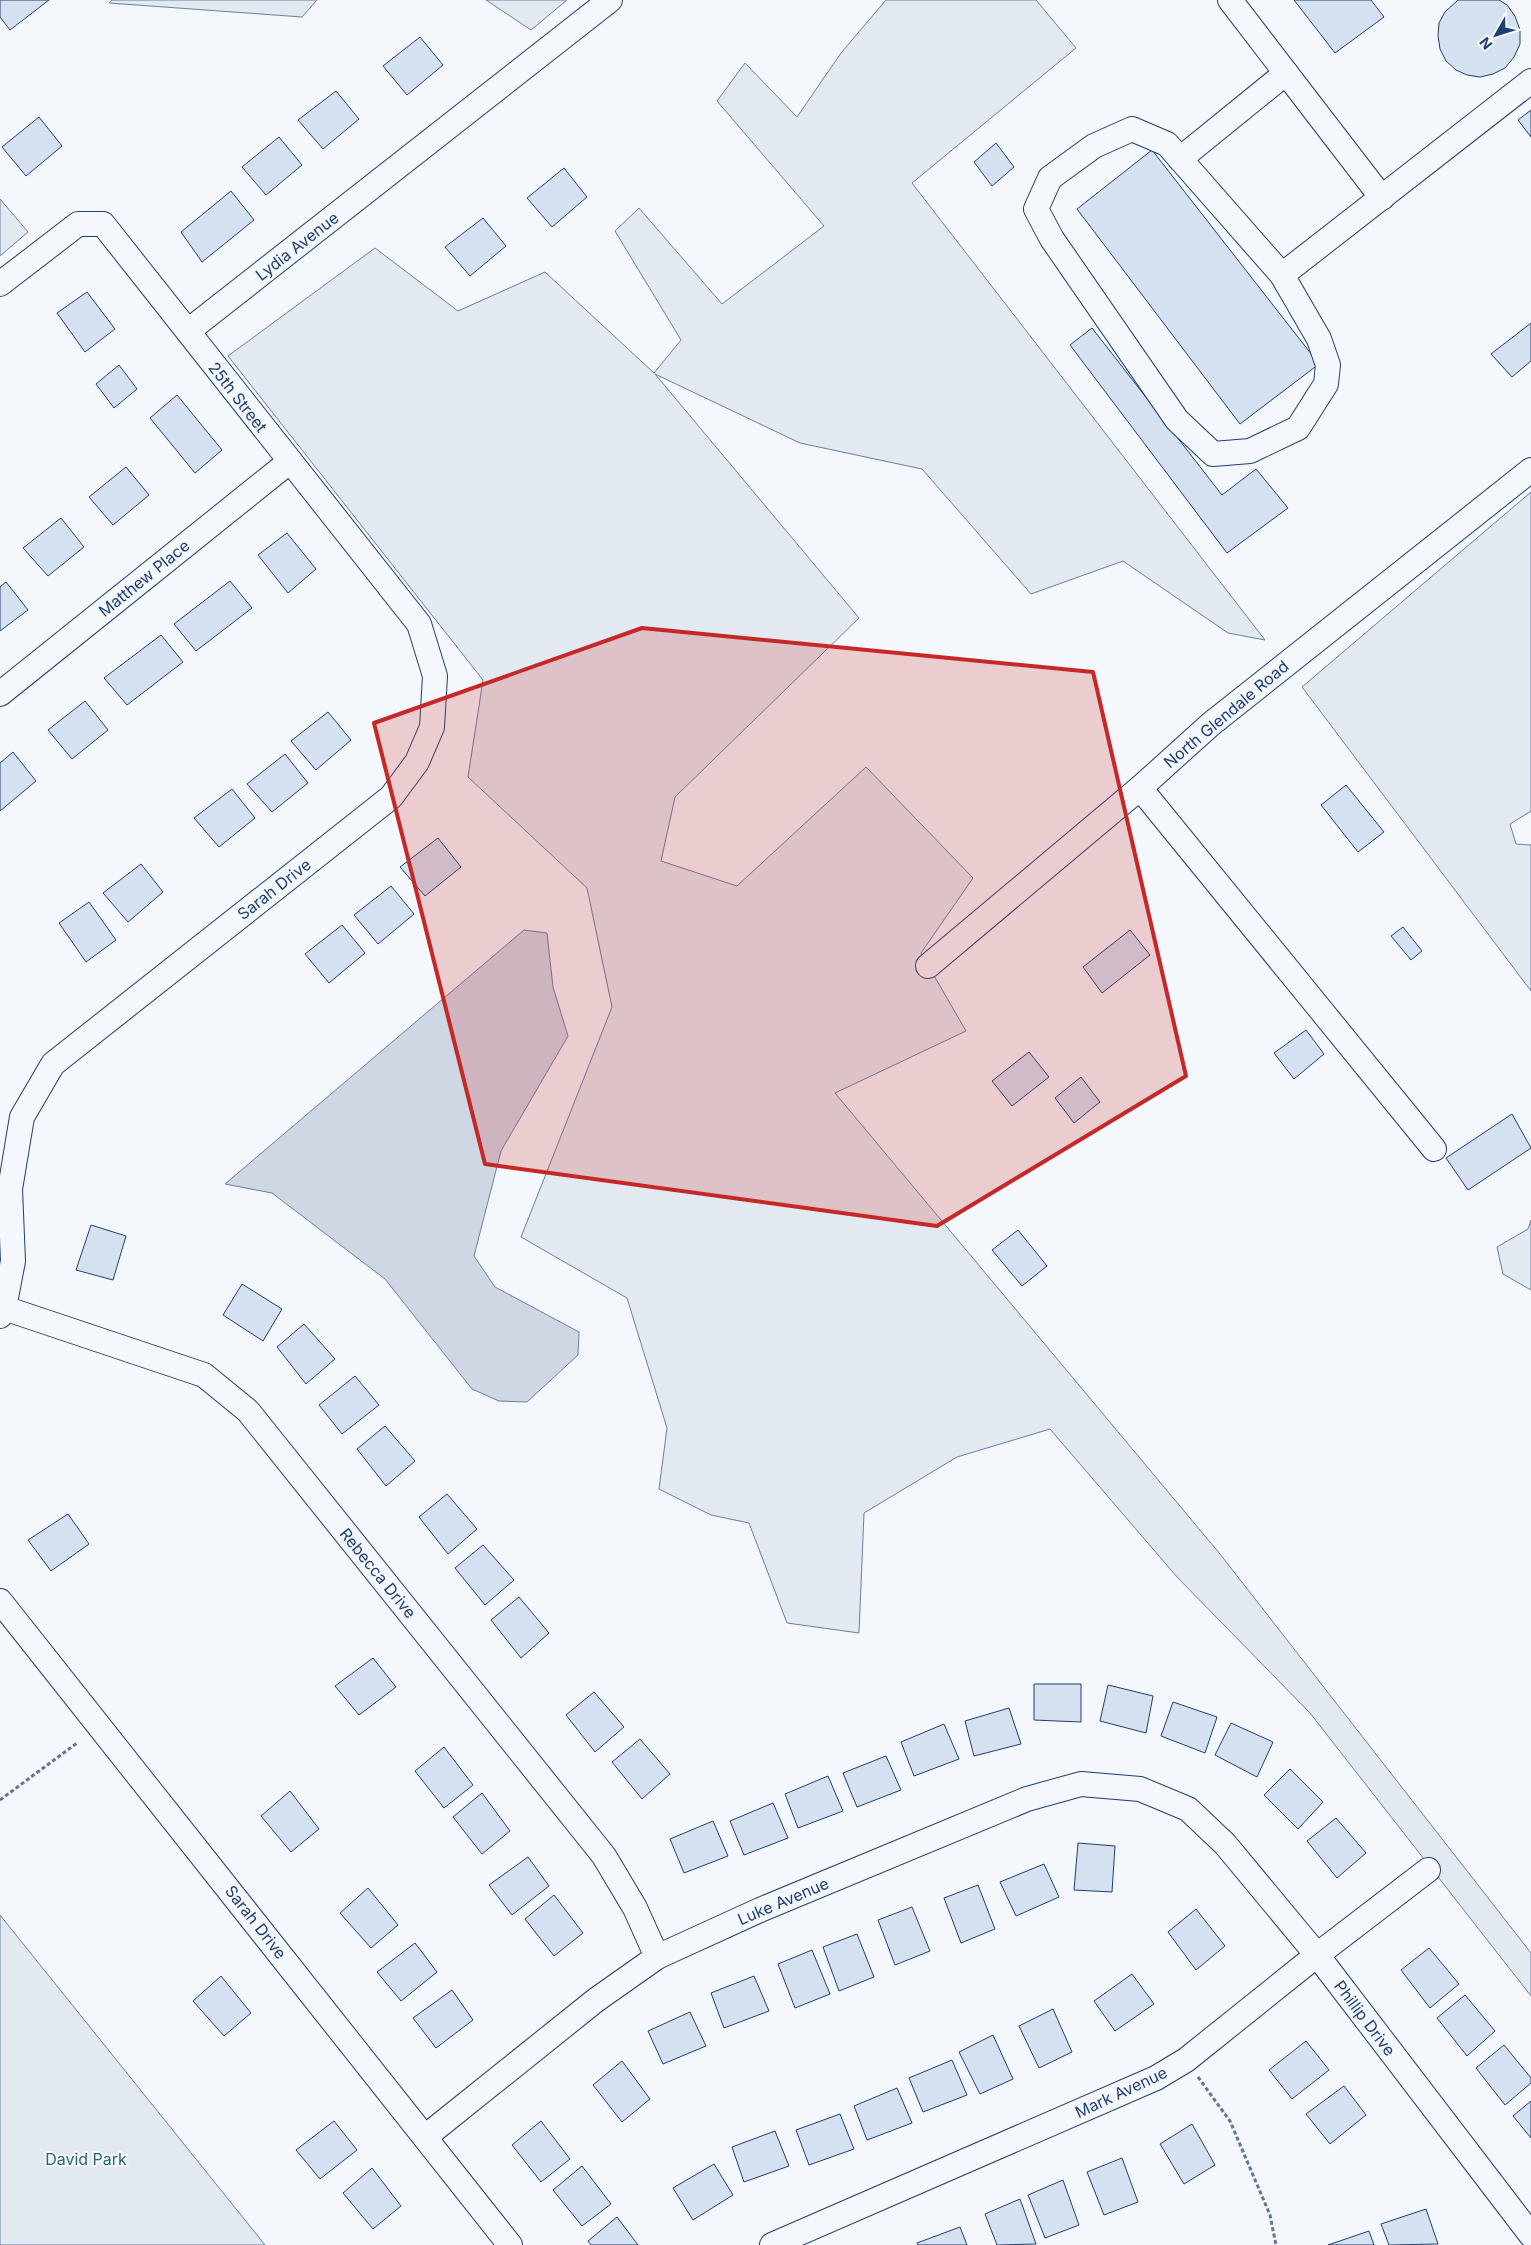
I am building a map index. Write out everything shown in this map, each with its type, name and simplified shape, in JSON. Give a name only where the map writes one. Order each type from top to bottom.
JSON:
[{"type":"street","name":"Lydia Avenue","points":[[188,332],[610,0]]},
{"type":"street","points":[[1230,0],[1382,198]]},
{"type":"street","points":[[1180,159],[1286,73]]},
{"type":"street","points":[[1282,275],[1531,81]]},
{"type":"street","points":[[1132,129],[1167,144],[1282,275],[1319,339],[1328,365],[1326,384],[1298,428],[1250,451],[1213,454],[1177,420],[1052,239],[1036,209],[1050,178],[1094,146],[1132,129]]},
{"type":"street","points":[[0,284],[78,224],[103,224],[188,332]]},
{"type":"street","name":"25th Street","points":[[188,332],[289,462]]},
{"type":"street","name":"Matthew Place","points":[[0,694],[289,462]]},
{"type":"street","name":"Sarah Drive","points":[[2,1312],[13,1261],[10,1189],[22,1117],[53,1064],[391,797],[417,762],[432,726],[435,676],[418,624],[289,462]]},
{"type":"street","name":"North Glendale Road","points":[[928,966],[1140,788],[1211,724],[1531,470]]},
{"type":"street","points":[[1140,788],[1434,1149]]},
{"type":"street","name":"Rebecca Drive","points":[[2,1312],[204,1375],[248,1411],[604,1856],[635,1908],[657,1957]]},
{"type":"street","name":"Sarah Drive","points":[[0,1601],[510,2245]]},
{"type":"street","name":"Luke Avenue","points":[[426,2137],[596,2000],[657,1957],[760,1910],[1027,1799],[1081,1784],[1140,1789],[1188,1809]]},
{"type":"street","name":"Phillip Drive","points":[[1188,1809],[1225,1844],[1317,1954],[1531,2235]]},
{"type":"street","name":"Mark Avenue","points":[[772,2245],[1156,2078],[1186,2060],[1317,1954],[1428,1870]]},
{"type":"path","points":[[0,1800],[77,1743]]},
{"type":"path","points":[[1186,2060],[1230,2121],[1270,2215],[1276,2245]]},
{"type":"highlighted area","points":[[642,628],[1093,672],[1186,1076],[937,1226],[485,1164],[374,723]]},
{"type":"green space","points":[[112,0],[317,0],[302,17],[109,3]]},
{"type":"green space","points":[[486,0],[567,0],[531,30]]},
{"type":"green space","points":[[886,0],[1036,0],[1076,48],[912,183],[1265,640],[1228,633],[1123,561],[1031,594],[922,469],[800,443],[655,374],[859,618],[675,797],[661,861],[737,886],[866,767],[973,878],[921,953],[966,1031],[835,1093],[1220,1554],[1531,1953],[1531,1996],[1310,1713],[1177,1577],[1050,1429],[957,1457],[864,1513],[859,1633],[787,1623],[749,1523],[711,1515],[659,1489],[667,1428],[627,1298],[521,1237],[612,1007],[587,888],[468,777],[483,680],[228,356],[375,248],[458,311],[545,272],[654,373],[681,340],[615,231],[639,208],[722,304],[824,226],[717,101],[745,63],[797,117],[841,53]]},
{"type":"green space","points":[[0,199],[28,232],[0,256]]},
{"type":"green space","points":[[1531,492],[1531,811],[1510,824],[1516,844],[1531,845],[1531,991],[1302,687]]},
{"type":"green space","points":[[1531,1220],[1531,1290],[1503,1274],[1497,1247],[1528,1229]]},
{"type":"green space","name":"David Park","points":[[0,1915],[265,2245],[0,2245]]},
{"type":"shaded area","points":[[524,930],[547,933],[553,987],[568,1036],[501,1151],[474,1256],[495,1287],[579,1332],[578,1355],[527,1402],[499,1401],[472,1389],[385,1279],[272,1193],[225,1184]]},
{"type":"building","points":[[0,0],[49,0],[10,30],[0,17]]},
{"type":"building","points":[[1294,0],[1371,0],[1384,17],[1335,53]]},
{"type":"building","points":[[1458,0],[1499,0],[1507,5],[1515,16],[1520,30],[1520,44],[1514,57],[1505,68],[1493,74],[1480,77],[1467,75],[1456,70],[1446,61],[1440,49],[1439,23],[1445,12]]},
{"type":"building","points":[[420,37],[443,65],[407,95],[383,66]]},
{"type":"building","points":[[336,91],[359,119],[323,149],[298,120]]},
{"type":"building","points":[[1531,110],[1531,137],[1518,120]]},
{"type":"building","points":[[39,117],[62,146],[26,176],[2,147]]},
{"type":"building","points":[[279,137],[302,165],[266,195],[242,167]]},
{"type":"building","points":[[996,143],[1014,167],[992,186],[974,162]]},
{"type":"building","points":[[1152,150],[1319,364],[1240,424],[1077,209]]},
{"type":"building","points":[[564,168],[587,197],[552,227],[527,198]]},
{"type":"building","points":[[231,191],[254,220],[202,262],[181,232]]},
{"type":"building","points":[[483,218],[506,246],[470,276],[445,247]]},
{"type":"building","points":[[87,292],[115,329],[85,352],[57,313]]},
{"type":"building","points":[[1531,323],[1531,361],[1512,377],[1491,354]]},
{"type":"building","points":[[1092,328],[1222,495],[1256,469],[1288,508],[1227,553],[1070,345]]},
{"type":"building","points":[[119,365],[137,389],[114,408],[96,384]]},
{"type":"building","points":[[177,395],[222,450],[195,473],[150,418]]},
{"type":"building","points":[[126,467],[149,495],[113,525],[89,497]]},
{"type":"building","points":[[61,518],[84,547],[48,576],[23,548]]},
{"type":"building","points":[[287,533],[316,569],[288,593],[258,555]]},
{"type":"building","points":[[230,581],[252,608],[196,651],[174,624]]},
{"type":"building","points":[[6,582],[28,610],[0,631],[0,587]]},
{"type":"building","points":[[161,635],[183,662],[127,705],[104,678]]},
{"type":"building","points":[[85,701],[108,730],[72,759],[48,730]]},
{"type":"building","points":[[328,712],[351,740],[316,770],[291,741]]},
{"type":"building","points":[[13,752],[36,781],[0,811],[0,763]]},
{"type":"building","points":[[285,754],[308,783],[272,812],[247,784]]},
{"type":"building","points":[[1346,785],[1384,832],[1358,852],[1321,805]]},
{"type":"building","points":[[232,789],[255,818],[219,847],[194,818]]},
{"type":"building","points":[[438,838],[461,867],[425,896],[400,867]]},
{"type":"building","points":[[141,864],[163,892],[128,922],[103,893]]},
{"type":"building","points":[[391,886],[414,914],[378,944],[354,915]]},
{"type":"building","points":[[89,902],[116,940],[86,962],[59,923]]},
{"type":"building","points":[[342,925],[365,953],[329,983],[305,954]]},
{"type":"building","points":[[1403,927],[1422,951],[1411,960],[1391,936]]},
{"type":"building","points":[[1130,930],[1150,955],[1102,993],[1083,967]]},
{"type":"building","points":[[1306,1030],[1324,1054],[1294,1079],[1274,1053]]},
{"type":"building","points":[[1029,1052],[1049,1077],[1012,1106],[992,1081]]},
{"type":"building","points":[[1081,1077],[1100,1102],[1074,1123],[1055,1098]]},
{"type":"building","points":[[1512,1114],[1531,1148],[1468,1190],[1446,1158]]},
{"type":"building","points":[[91,1225],[126,1236],[113,1280],[76,1270]]},
{"type":"building","points":[[1018,1230],[1047,1266],[1022,1286],[992,1250]]},
{"type":"building","points":[[242,1284],[282,1309],[263,1341],[223,1315]]},
{"type":"building","points":[[304,1324],[335,1359],[306,1384],[277,1347]]},
{"type":"building","points":[[355,1376],[379,1405],[342,1434],[319,1405]]},
{"type":"building","points":[[385,1426],[415,1461],[386,1486],[357,1449]]},
{"type":"building","points":[[447,1494],[477,1529],[448,1554],[419,1517]]},
{"type":"building","points":[[68,1514],[89,1544],[51,1571],[28,1540]]},
{"type":"building","points":[[483,1545],[514,1580],[485,1605],[455,1568]]},
{"type":"building","points":[[519,1597],[549,1633],[521,1658],[491,1620]]},
{"type":"building","points":[[373,1658],[396,1687],[359,1715],[335,1686]]},
{"type":"building","points":[[1034,1684],[1081,1684],[1081,1722],[1034,1720]]},
{"type":"building","points":[[1108,1685],[1153,1696],[1146,1733],[1100,1721]]},
{"type":"building","points":[[594,1692],[624,1727],[595,1752],[566,1715]]},
{"type":"building","points":[[1173,1702],[1217,1717],[1205,1753],[1161,1736]]},
{"type":"building","points":[[1009,1708],[1021,1744],[974,1756],[965,1721]]},
{"type":"building","points":[[1231,1723],[1273,1742],[1257,1777],[1215,1755]]},
{"type":"building","points":[[944,1724],[959,1759],[914,1776],[901,1742]]},
{"type":"building","points":[[640,1739],[670,1774],[642,1799],[612,1762]]},
{"type":"building","points":[[444,1747],[473,1785],[444,1808],[415,1771]]},
{"type":"building","points":[[886,1756],[901,1790],[857,1807],[843,1773]]},
{"type":"building","points":[[1290,1769],[1323,1802],[1298,1829],[1264,1795]]},
{"type":"building","points":[[828,1776],[843,1811],[798,1828],[785,1794]]},
{"type":"building","points":[[290,1791],[319,1829],[291,1852],[261,1816]]},
{"type":"building","points":[[482,1793],[510,1831],[482,1854],[453,1817]]},
{"type":"building","points":[[773,1803],[788,1838],[744,1855],[730,1821]]},
{"type":"building","points":[[1336,1818],[1366,1853],[1337,1878],[1307,1841]]},
{"type":"building","points":[[713,1821],[728,1856],[684,1873],[670,1839]]},
{"type":"building","points":[[1078,1843],[1115,1846],[1112,1892],[1074,1890]]},
{"type":"building","points":[[528,1857],[549,1886],[512,1915],[489,1885]]},
{"type":"building","points":[[1044,1864],[1059,1897],[1016,1916],[1000,1882]]},
{"type":"building","points":[[978,1885],[995,1929],[961,1943],[944,1898]]},
{"type":"building","points":[[368,1888],[398,1925],[371,1948],[340,1913]]},
{"type":"building","points":[[554,1895],[583,1933],[554,1956],[525,1919]]},
{"type":"building","points":[[912,1907],[930,1951],[895,1965],[878,1920]]},
{"type":"building","points":[[1196,1909],[1225,1946],[1196,1970],[1168,1932]]},
{"type":"building","points":[[857,1934],[874,1977],[839,1991],[823,1947]]},
{"type":"building","points":[[415,1943],[437,1972],[401,2001],[377,1972]]},
{"type":"building","points":[[1429,1948],[1459,1984],[1430,2008],[1401,1970]]},
{"type":"building","points":[[812,1950],[830,1994],[795,2008],[778,1964]]},
{"type":"building","points":[[1132,1974],[1154,2004],[1115,2031],[1094,2001]]},
{"type":"building","points":[[221,1976],[251,2013],[224,2036],[193,2001]]},
{"type":"building","points":[[754,1976],[769,2011],[724,2028],[711,1993]]},
{"type":"building","points":[[452,1990],[473,2020],[436,2048],[413,2018]]},
{"type":"building","points":[[1465,1995],[1495,2031],[1467,2056],[1437,2018]]},
{"type":"building","points":[[1053,2009],[1072,2052],[1039,2068],[1019,2026]]},
{"type":"building","points":[[690,2012],[706,2046],[663,2064],[648,2031]]},
{"type":"building","points":[[993,2035],[1013,2079],[980,2094],[959,2052]]},
{"type":"building","points":[[1306,2041],[1329,2070],[1292,2099],[1269,2070]]},
{"type":"building","points":[[1504,2045],[1531,2078],[1531,2083],[1505,2105],[1476,2068]]},
{"type":"building","points":[[952,2060],[967,2095],[923,2112],[909,2078]]},
{"type":"building","points":[[622,2061],[650,2099],[622,2122],[593,2085]]},
{"type":"building","points":[[1344,2086],[1366,2115],[1330,2144],[1306,2114]]},
{"type":"building","points":[[897,2088],[912,2123],[867,2140],[854,2106]]},
{"type":"building","points":[[1531,2101],[1531,2138],[1513,2116]]},
{"type":"building","points":[[840,2114],[854,2149],[809,2165],[796,2130]]},
{"type":"building","points":[[334,2121],[357,2150],[320,2179],[296,2150]]},
{"type":"building","points":[[541,2121],[570,2159],[541,2182],[512,2145]]},
{"type":"building","points":[[1192,2124],[1215,2165],[1184,2184],[1160,2144]]},
{"type":"building","points":[[775,2131],[789,2166],[744,2182],[732,2147]]},
{"type":"building","points":[[1122,2158],[1138,2202],[1104,2215],[1087,2172]]},
{"type":"building","points":[[714,2164],[733,2195],[693,2220],[673,2188]]},
{"type":"building","points":[[582,2166],[611,2204],[582,2226],[553,2190]]},
{"type":"building","points":[[372,2168],[401,2206],[373,2229],[343,2193]]},
{"type":"building","points":[[1063,2180],[1079,2225],[1045,2238],[1028,2195]]},
{"type":"building","points":[[1020,2199],[1036,2244],[997,2245],[985,2214]]},
{"type":"building","points":[[1426,2209],[1438,2244],[1389,2245],[1381,2224]]},
{"type":"building","points":[[617,2217],[638,2245],[591,2245],[588,2241]]},
{"type":"building","points":[[960,2227],[967,2245],[918,2245],[917,2243]]},
{"type":"building","points":[[1369,2231],[1374,2245],[1328,2245]]}]
